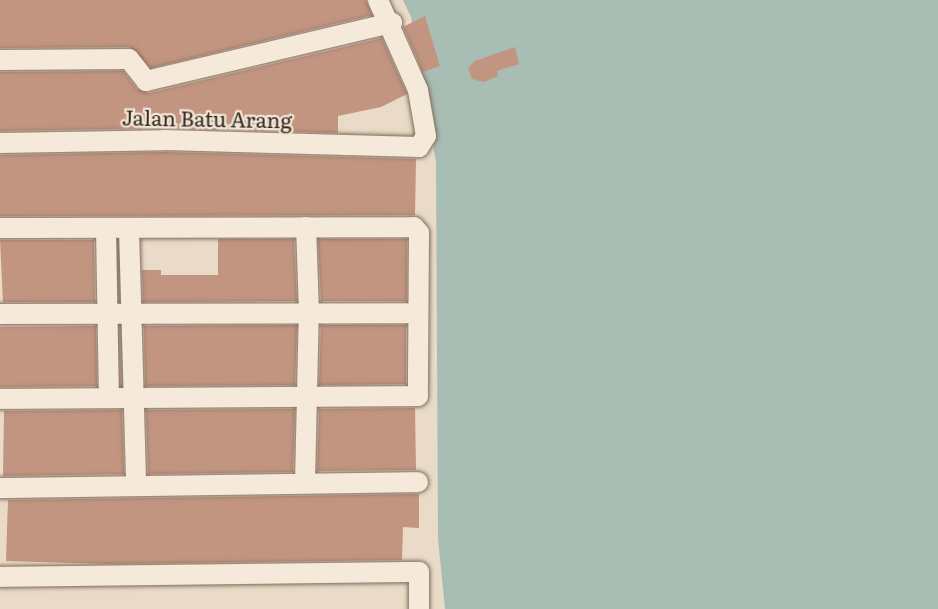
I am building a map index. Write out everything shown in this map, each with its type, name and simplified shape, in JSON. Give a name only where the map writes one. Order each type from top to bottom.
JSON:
[{"type":"street","points":[[0,60],[129,59],[146,81],[392,23],[378,0]]},
{"type":"street","name":"Jalan Batu Arang","points":[[0,143],[164,140],[414,147],[422,144],[426,136],[420,101],[392,23]]},
{"type":"street","points":[[305,482],[309,312],[306,227]]},
{"type":"street","points":[[0,228],[106,230],[417,228],[418,396],[0,399]]},
{"type":"street","points":[[106,230],[109,397]]},
{"type":"street","points":[[129,230],[136,485]]},
{"type":"street","points":[[0,315],[417,313]]},
{"type":"street","points":[[0,488],[418,482]]},
{"type":"street","points":[[0,577],[418,572],[419,609]]},
{"type":"shaded area","points":[[403,0],[938,0],[938,609],[445,609],[438,539],[436,162],[411,17]]},
{"type":"building","points":[[0,0],[366,0],[372,15],[151,68],[129,47],[0,48]]},
{"type":"building","points":[[425,16],[440,66],[423,72],[403,27]]},
{"type":"building","points":[[382,38],[407,94],[381,107],[338,116],[338,133],[164,128],[0,131],[0,72],[123,71],[137,89],[149,93]]},
{"type":"building","points":[[515,47],[519,64],[497,71],[498,76],[484,82],[472,79],[468,68],[475,61]]},
{"type":"building","points":[[164,152],[416,159],[415,215],[0,216],[0,155]]},
{"type":"building","points":[[218,239],[294,239],[297,301],[143,302],[142,270],[161,270],[161,275],[218,275]]},
{"type":"building","points":[[318,239],[407,239],[407,301],[321,301]]},
{"type":"building","points":[[0,240],[94,240],[95,302],[3,302]]},
{"type":"building","points":[[297,325],[295,385],[145,386],[144,326]]},
{"type":"building","points":[[321,325],[406,325],[406,384],[319,385]]},
{"type":"building","points":[[96,326],[97,386],[0,387],[0,327]]},
{"type":"building","points":[[415,408],[416,470],[317,471],[319,409]]},
{"type":"building","points":[[295,409],[293,472],[148,474],[146,410]]},
{"type":"building","points":[[122,410],[124,474],[3,476],[4,411]]},
{"type":"building","points":[[419,494],[419,528],[403,527],[402,560],[107,564],[6,561],[8,500]]}]
